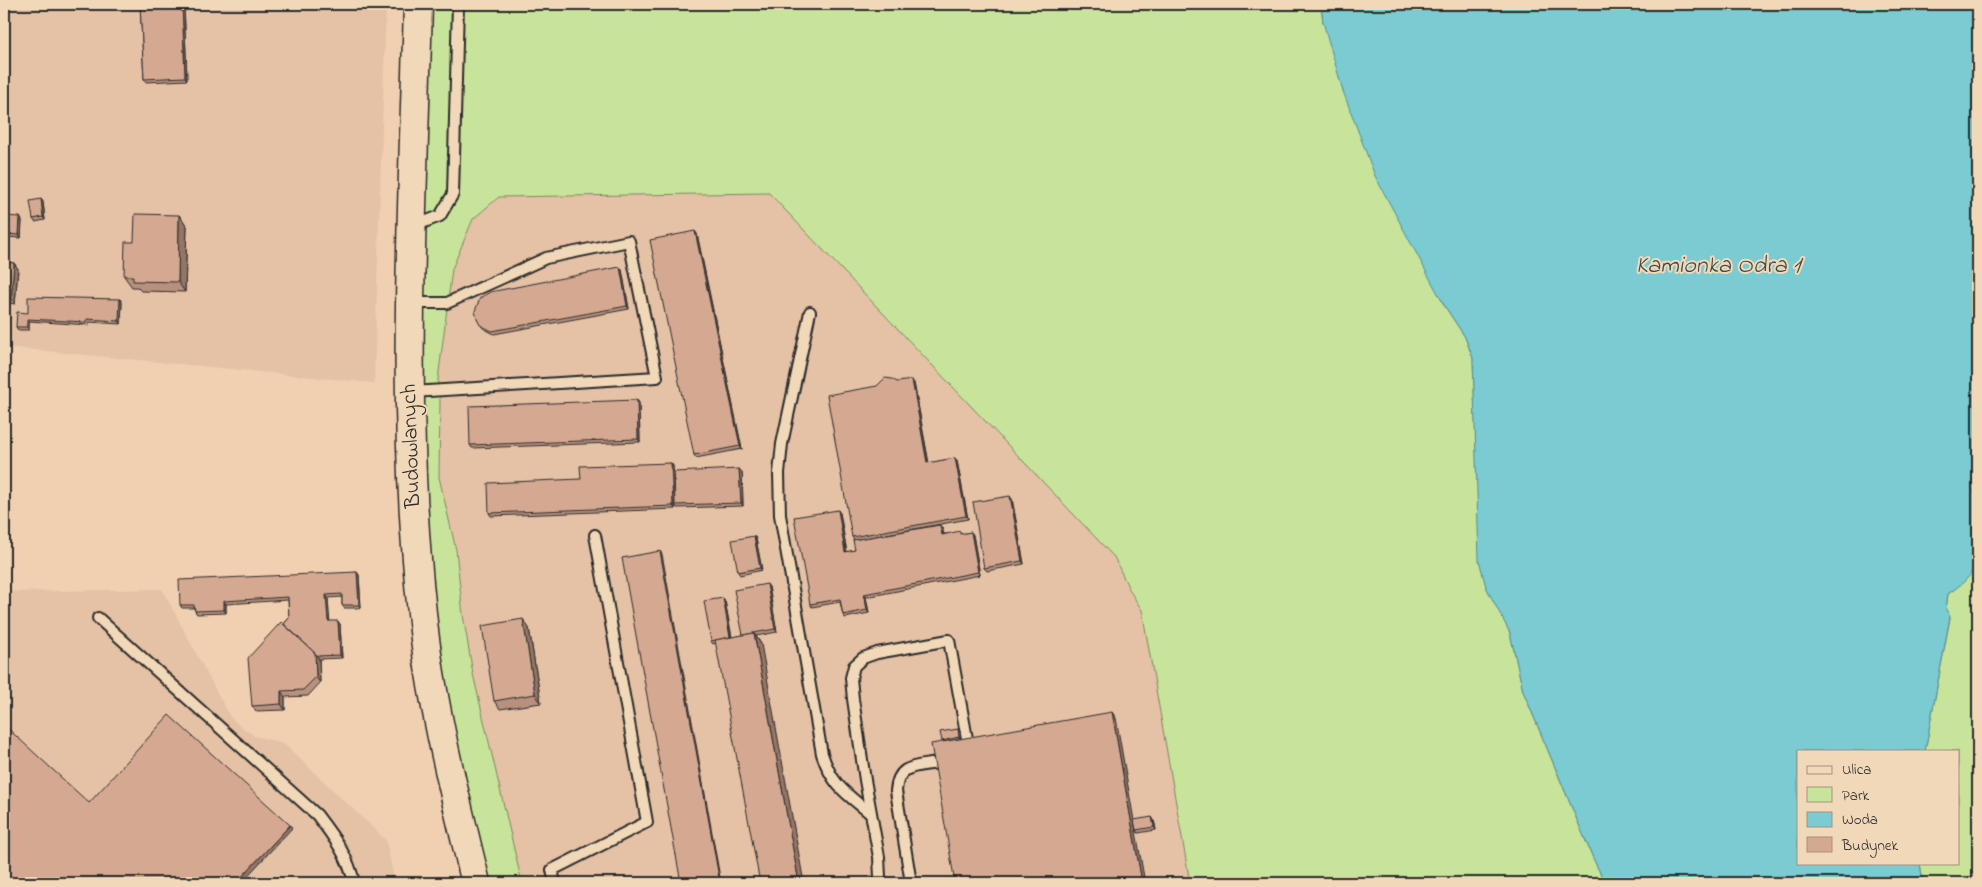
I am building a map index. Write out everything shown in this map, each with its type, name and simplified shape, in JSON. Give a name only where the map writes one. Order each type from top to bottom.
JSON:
[{"type":"main road","name":"Budowlanych","points":[[418,4],[411,303],[411,457],[422,616],[428,659],[452,784],[476,883]]},
{"type":"lane","points":[[413,227],[440,216],[454,194],[458,4]]},
{"type":"lane","points":[[410,392],[657,376],[629,241],[546,258],[447,303],[411,303]]},
{"type":"lane","points":[[810,312],[782,444],[779,473],[780,515],[822,754],[828,771],[837,786],[871,814]]},
{"type":"lane","points":[[555,883],[552,870],[647,822],[595,535]]},
{"type":"lane","points":[[98,618],[317,816],[338,842],[352,870],[354,883]]},
{"type":"lane","points":[[878,883],[880,877],[879,857],[865,780],[851,678],[854,666],[863,658],[877,653],[949,640],[968,744]]},
{"type":"lane","points":[[911,883],[896,791],[896,779],[902,772],[912,767],[938,763]]},
{"type":"shaded area","points":[[4,4],[386,4],[374,383],[4,347]]},
{"type":"shaded area","points":[[769,193],[1114,557],[1130,591],[1142,610],[1190,883],[522,883],[473,674],[463,615],[456,550],[439,477],[440,402],[438,380],[452,269],[473,219],[499,197]]},
{"type":"shaded area","points":[[162,589],[230,717],[255,736],[283,743],[386,840],[395,883],[4,883],[4,592]]},
{"type":"green space","points":[[418,4],[1321,4],[1323,22],[1444,305],[1465,337],[1473,358],[1479,524],[1500,611],[1510,633],[1523,691],[1605,883],[1190,883],[1142,610],[1130,591],[1114,557],[769,193],[499,197],[473,219],[452,269],[438,380],[440,402],[439,477],[456,550],[463,615],[473,674],[522,883],[478,883],[422,616]]},
{"type":"green space","points":[[1978,554],[1978,883],[1923,883],[1920,864],[1960,864],[1960,750],[1925,750],[1950,618],[1946,609],[1948,594],[1959,586],[1973,567]]},
{"type":"water","name":"Kamionka Odra 1","points":[[1321,4],[1978,4],[1978,468],[1972,482],[1974,494],[1978,496],[1979,535],[1977,555],[1969,576],[1961,585],[1948,594],[1946,609],[1950,617],[1925,750],[1797,750],[1797,864],[1920,864],[1923,883],[1605,883],[1523,691],[1510,633],[1486,587],[1479,560],[1473,358],[1465,337],[1444,305],[1375,176],[1343,91],[1323,22]]},
{"type":"building","points":[[140,4],[182,4],[185,77],[144,79]]},
{"type":"building","points":[[41,199],[43,217],[33,219],[30,201]]},
{"type":"building","points":[[135,214],[179,215],[178,282],[133,281],[133,276],[124,276],[125,242],[134,242]]},
{"type":"building","points":[[4,216],[20,217],[19,235],[4,234]]},
{"type":"building","points":[[695,231],[740,446],[694,455],[650,240]]},
{"type":"building","points":[[4,262],[14,263],[11,298],[5,297],[4,310]]},
{"type":"building","points":[[620,267],[627,306],[492,331],[480,325],[477,319],[475,311],[480,298],[490,292]]},
{"type":"building","points":[[28,297],[120,299],[119,321],[87,319],[87,322],[27,319],[27,327],[16,327],[17,312],[28,313]]},
{"type":"building","points":[[885,378],[897,382],[912,380],[927,463],[955,458],[966,516],[852,537],[827,395],[877,386]]},
{"type":"building","points":[[637,400],[638,439],[470,445],[469,406]]},
{"type":"building","points":[[671,463],[673,506],[489,513],[488,483],[581,479],[580,466]]},
{"type":"building","points":[[739,469],[741,503],[675,505],[674,472]]},
{"type":"building","points":[[1010,496],[1022,561],[984,568],[973,502]]},
{"type":"building","points":[[838,510],[845,552],[855,550],[853,540],[940,525],[942,535],[960,531],[960,534],[971,532],[978,572],[864,594],[867,610],[843,615],[840,599],[810,604],[794,517]]},
{"type":"building","points":[[754,536],[760,568],[738,572],[732,540]]},
{"type":"building","points":[[660,551],[720,883],[681,883],[622,558]]},
{"type":"building","points":[[357,572],[359,605],[342,605],[342,594],[326,595],[328,621],[338,621],[340,655],[317,656],[284,624],[289,618],[288,597],[224,601],[224,610],[195,611],[194,605],[180,605],[179,580]]},
{"type":"building","points":[[767,584],[775,629],[743,635],[734,590]]},
{"type":"building","points":[[723,598],[730,637],[711,641],[704,601]]},
{"type":"building","points":[[523,619],[535,694],[494,701],[482,626]]},
{"type":"building","points":[[281,622],[315,653],[316,677],[303,690],[281,691],[281,704],[252,706],[248,658]]},
{"type":"building","points":[[754,633],[799,883],[760,883],[715,640]]},
{"type":"building","points":[[1112,712],[1142,883],[955,883],[931,744]]},
{"type":"building","points":[[169,715],[290,825],[236,883],[4,883],[4,725],[89,803]]},
{"type":"building","points":[[958,729],[959,737],[942,741],[940,732]]},
{"type":"building","points":[[1152,817],[1154,827],[1136,830],[1134,820]]}]
